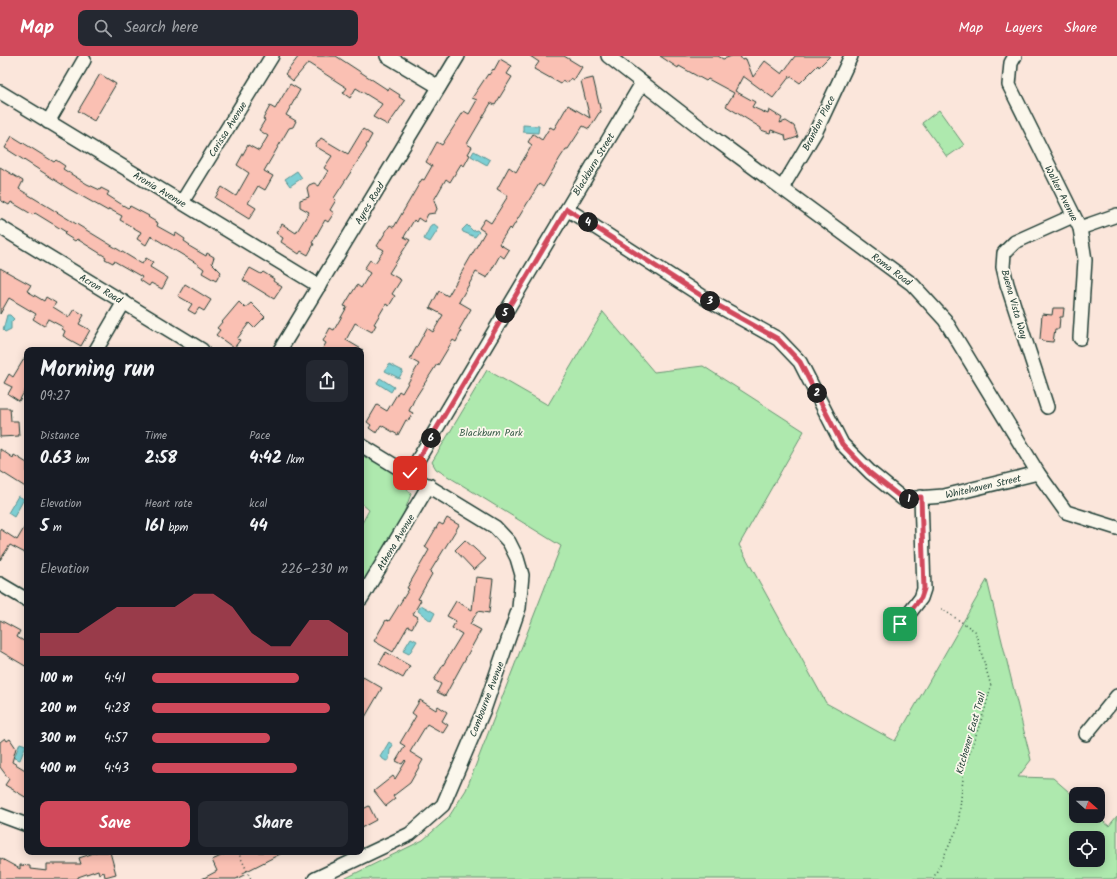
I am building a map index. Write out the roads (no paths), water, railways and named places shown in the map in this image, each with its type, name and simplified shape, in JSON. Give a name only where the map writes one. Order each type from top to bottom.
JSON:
[{"type":"street","name":"Carissa Avenue","points":[[182,202],[272,56]]},
{"type":"street","points":[[387,56],[439,87]]},
{"type":"street","name":"Ayres Road","points":[[282,347],[458,56]]},
{"type":"street","name":"Roma Road","points":[[608,56],[912,284],[945,320],[1038,473],[1066,512],[1117,528]]},
{"type":"street","name":"Brandon Place","points":[[782,188],[816,131],[852,56]]},
{"type":"street","name":"Walker Avenue","points":[[1015,56],[1011,63],[1009,85],[1080,228],[1085,260],[1080,338]]},
{"type":"street","points":[[48,122],[84,60]]},
{"type":"street","name":"Blackburn Street","points":[[410,473],[642,83]]},
{"type":"street","name":"Aronia Avenue","points":[[0,92],[319,286]]},
{"type":"street","name":"Whitehaven Street","points":[[567,209],[708,300],[778,339],[800,362],[842,444],[870,473],[903,499],[944,496],[1038,473]]},
{"type":"street","points":[[1080,228],[1117,215]]},
{"type":"street","name":"Buena Vista Way","points":[[1046,407],[1007,284],[1003,267],[1004,253],[1015,242],[1073,216]]},
{"type":"street","name":"Acron Road","points":[[0,227],[197,347]]},
{"type":"street","points":[[98,347],[124,302]]},
{"type":"street","points":[[364,446],[429,485]]},
{"type":"street","name":"Athena Avenue","points":[[364,594],[429,485]]},
{"type":"street","name":"Cambourne Avenue","points":[[314,879],[410,834],[443,805],[485,707],[519,608],[522,575],[517,558],[509,542],[495,527],[429,485]]},
{"type":"street","points":[[900,624],[921,598],[924,589],[921,497]]},
{"type":"street","points":[[0,584],[24,598]]},
{"type":"street","points":[[1086,734],[1117,696]]},
{"type":"street","points":[[0,815],[24,824]]},
{"type":"water","points":[[523,125],[539,126],[538,133],[523,132]]},
{"type":"water","points":[[474,151],[490,160],[487,165],[471,156]]},
{"type":"water","points":[[297,171],[302,178],[290,186],[285,179]]},
{"type":"water","points":[[434,224],[439,228],[430,242],[424,239],[431,225]]},
{"type":"water","points":[[467,225],[473,231],[477,230],[479,232],[475,237],[463,232],[462,230]]},
{"type":"water","points":[[7,315],[10,315],[14,319],[11,322],[11,329],[5,332],[3,330]]},
{"type":"water","points":[[389,364],[403,371],[399,378],[385,371]]},
{"type":"water","points":[[380,378],[394,387],[391,392],[377,383]]},
{"type":"water","points":[[18,496],[24,499],[14,517],[8,513]]},
{"type":"water","points":[[421,605],[435,613],[431,621],[418,611]]},
{"type":"water","points":[[411,638],[417,641],[409,654],[403,651]]},
{"type":"water","points":[[389,742],[393,745],[390,750],[389,760],[386,761],[380,757]]},
{"type":"water","points":[[20,743],[24,744],[24,750],[20,760],[14,758]]},
{"type":"park label","name":"Blackburn Park","points":[[491,432]]}]
